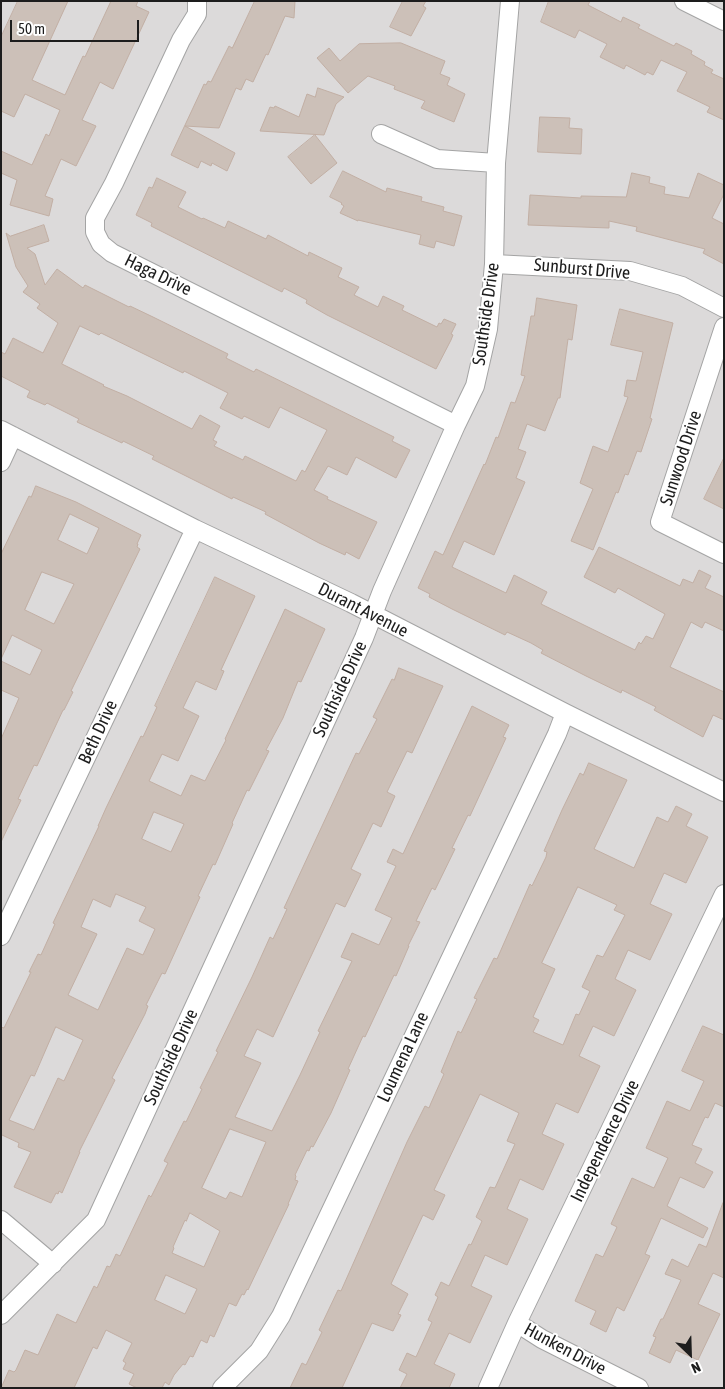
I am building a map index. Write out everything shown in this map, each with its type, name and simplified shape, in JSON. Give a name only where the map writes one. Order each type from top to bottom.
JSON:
[{"type":"street","name":"Haga Drive","points":[[197,1],[197,14],[181,40],[114,183],[95,218],[95,232],[101,244],[112,253],[456,425]]},
{"type":"street","name":"Southside Drive","points":[[1,1315],[96,1220],[348,674],[456,425],[475,386],[488,329],[494,264],[496,162],[510,1]]},
{"type":"street","points":[[684,1],[724,21]]},
{"type":"street","points":[[381,134],[437,159],[496,162]]},
{"type":"street","name":"Sunburst Drive","points":[[494,264],[630,271],[682,286],[724,308]]},
{"type":"street","name":"Sunwood Drive","points":[[724,327],[660,522],[724,554]]},
{"type":"street","points":[[1,462],[7,432]]},
{"type":"street","name":"Durant Avenue","points":[[7,432],[195,529],[373,614],[724,792]]},
{"type":"street","name":"Beth Drive","points":[[1,936],[195,529]]},
{"type":"street","name":"Loumena Lane","points":[[222,1388],[259,1351],[281,1316],[557,734],[565,713]]},
{"type":"street","name":"Independence Drive","points":[[488,1388],[724,894]]},
{"type":"street","points":[[1,1220],[53,1264]]},
{"type":"street","name":"Hunken Drive","points":[[517,1324],[542,1339],[639,1388]]},
{"type":"shaded area","points":[[1,1],[724,1],[724,1388],[1,1388]]},
{"type":"building","points":[[18,1],[68,1],[32,80],[65,95],[111,1],[138,1],[136,6],[149,12],[113,89],[100,82],[82,120],[96,126],[76,166],[61,159],[45,196],[53,199],[49,216],[10,205],[17,180],[1,173],[1,151],[32,165],[46,134],[49,136],[60,110],[25,94],[14,117],[1,111],[1,37]]},
{"type":"building","points":[[255,1],[295,1],[294,18],[285,16],[268,55],[266,54],[253,82],[246,79],[241,90],[236,88],[219,128],[185,126],[235,153],[227,171],[212,163],[211,166],[201,161],[198,168],[171,155],[204,84],[206,85],[208,81],[211,82],[229,46],[232,48]]},
{"type":"building","points":[[403,1],[426,1],[423,6],[426,8],[411,36],[390,27]]},
{"type":"building","points":[[549,1],[590,1],[588,5],[621,22],[623,17],[640,25],[638,28],[674,46],[676,43],[692,51],[691,54],[705,62],[704,65],[713,70],[711,73],[724,79],[724,120],[707,112],[710,107],[677,91],[687,72],[661,60],[653,75],[647,72],[645,75],[626,65],[624,69],[600,57],[607,44],[579,30],[575,38],[541,22]]},
{"type":"building","points":[[401,43],[445,61],[440,74],[450,78],[447,85],[465,94],[454,122],[421,108],[425,101],[394,89],[395,86],[368,76],[348,93],[317,58],[329,48],[340,61],[359,44]]},
{"type":"building","points":[[318,88],[344,97],[336,104],[324,135],[260,131],[270,107],[274,108],[275,106],[299,117],[307,94],[315,97]]},
{"type":"building","points":[[540,117],[570,118],[569,128],[582,129],[581,154],[538,152]]},
{"type":"building","points":[[315,135],[337,163],[311,184],[288,157]]},
{"type":"building","points":[[343,171],[386,192],[387,188],[422,197],[421,201],[444,207],[443,211],[462,216],[454,246],[436,241],[434,248],[419,244],[421,235],[358,221],[340,213],[344,206],[330,197]]},
{"type":"building","points":[[632,173],[650,177],[649,183],[665,187],[664,194],[689,198],[698,173],[724,185],[724,194],[712,218],[724,224],[724,264],[703,253],[705,249],[636,231],[637,227],[609,221],[609,228],[528,225],[530,195],[581,198],[581,196],[626,197]]},
{"type":"building","points":[[157,178],[186,192],[178,207],[202,219],[225,228],[228,221],[266,239],[268,235],[308,256],[309,252],[342,268],[338,277],[359,287],[354,295],[378,307],[383,296],[404,306],[402,310],[437,327],[444,319],[456,324],[451,334],[453,335],[451,340],[436,369],[327,315],[306,303],[307,300],[284,288],[282,292],[151,226],[152,223],[136,215],[149,187],[152,188]]},
{"type":"building","points":[[44,225],[49,241],[27,248],[35,254],[45,285],[57,269],[83,288],[85,285],[228,354],[226,358],[254,372],[256,369],[394,437],[392,441],[410,450],[396,478],[356,457],[347,475],[328,466],[314,490],[328,497],[327,499],[377,522],[359,559],[346,552],[345,555],[319,543],[265,514],[266,512],[233,497],[232,499],[152,459],[154,456],[77,422],[79,419],[47,403],[45,405],[27,397],[30,391],[1,376],[1,352],[5,354],[13,338],[43,353],[58,323],[37,308],[40,304],[23,292],[28,286],[16,267],[6,233],[10,236]],"holes":[[[80,326],[99,335],[101,333],[228,393],[220,408],[242,419],[244,416],[269,428],[280,407],[327,430],[305,472],[302,470],[296,481],[245,456],[243,460],[214,446],[217,442],[213,440],[220,426],[200,415],[192,429],[62,364]]]},
{"type":"building","points":[[537,298],[577,305],[572,340],[568,339],[560,398],[558,398],[545,431],[527,424],[518,449],[526,452],[516,478],[525,482],[494,555],[464,541],[452,567],[506,593],[514,575],[547,592],[541,604],[635,650],[639,642],[641,644],[646,636],[653,639],[665,614],[618,588],[615,593],[584,577],[599,547],[680,586],[683,579],[693,583],[699,570],[711,576],[705,588],[724,597],[724,631],[705,622],[702,628],[691,622],[670,667],[724,692],[724,720],[713,715],[703,737],[654,710],[656,707],[622,690],[621,693],[541,653],[543,650],[531,643],[507,632],[505,635],[452,609],[429,597],[430,594],[418,588],[435,551],[443,555],[496,437],[498,438],[511,402],[515,403],[525,376],[521,375],[531,316],[534,316]]},
{"type":"building","points":[[620,309],[673,323],[650,418],[652,419],[641,452],[637,451],[628,475],[625,474],[618,493],[616,492],[593,550],[571,541],[593,489],[580,483],[593,446],[608,452],[628,397],[624,396],[627,380],[636,381],[643,352],[611,345]]},
{"type":"building","points":[[724,458],[724,509],[704,499]]},
{"type":"building","points":[[36,486],[76,502],[141,535],[137,544],[137,547],[140,549],[37,766],[34,765],[18,799],[21,800],[1,842],[1,739],[19,698],[1,690],[1,661],[30,675],[42,650],[12,635],[1,659],[1,554],[29,496],[31,497]],"holes":[[[70,514],[99,528],[87,554],[58,540]],[[42,572],[74,584],[54,624],[25,610]]]},
{"type":"building","points":[[215,577],[255,596],[221,670],[224,671],[216,690],[196,681],[183,708],[199,716],[178,761],[162,754],[149,781],[181,796],[191,775],[205,781],[226,740],[285,609],[325,629],[301,682],[298,681],[283,718],[266,750],[269,751],[249,791],[247,790],[215,865],[213,864],[198,896],[200,897],[165,974],[162,973],[146,1005],[148,1006],[145,1014],[112,1078],[115,1080],[79,1152],[62,1193],[59,1191],[58,1194],[56,1193],[51,1203],[14,1187],[31,1152],[18,1147],[19,1143],[1,1136],[1,1027],[4,1028],[38,954],[41,955],[55,924],[53,923],[106,808],[141,736],[143,737],[157,707],[155,706]],"holes":[[[154,812],[184,824],[171,852],[142,839]],[[116,894],[146,907],[139,921],[155,929],[143,955],[127,948],[98,1010],[68,995],[97,934],[81,927],[93,899],[110,907]],[[56,1027],[83,1040],[64,1081],[58,1078],[34,1130],[9,1120],[31,1075],[34,1076]]]},
{"type":"building","points":[[399,668],[443,686],[412,753],[407,751],[387,792],[395,796],[381,827],[373,823],[351,869],[361,874],[345,907],[336,903],[273,1037],[257,1029],[244,1056],[261,1063],[235,1117],[272,1131],[352,961],[341,957],[352,933],[379,945],[392,918],[375,910],[396,866],[387,862],[393,849],[403,854],[472,706],[509,725],[503,737],[506,738],[470,816],[468,815],[452,848],[455,849],[435,890],[432,888],[416,921],[420,922],[396,976],[394,975],[365,1037],[363,1036],[331,1113],[313,1147],[311,1146],[309,1151],[307,1150],[295,1175],[295,1180],[298,1181],[289,1204],[248,1290],[244,1295],[242,1294],[236,1306],[229,1303],[214,1337],[210,1335],[207,1343],[201,1340],[193,1357],[190,1356],[185,1365],[183,1364],[169,1385],[165,1382],[162,1388],[137,1388],[129,1384],[134,1374],[123,1369],[126,1363],[123,1361],[132,1343],[106,1330],[97,1349],[93,1347],[74,1388],[1,1388],[9,1370],[14,1372],[16,1370],[25,1350],[38,1355],[57,1314],[76,1323],[94,1286],[97,1288],[107,1266],[110,1267],[116,1254],[120,1256],[149,1195],[151,1197],[168,1163],[164,1161],[202,1089],[200,1088],[218,1052],[216,1051],[270,937],[273,939],[287,909],[284,908],[348,770],[356,753],[359,754],[377,719],[373,717],[392,679],[394,680]],"holes":[[[230,1129],[266,1142],[242,1197],[230,1192],[226,1199],[202,1188]],[[190,1213],[220,1231],[204,1267],[172,1253]],[[166,1275],[197,1289],[185,1314],[155,1300]]]},
{"type":"building","points":[[589,763],[627,780],[594,849],[634,868],[657,817],[668,822],[676,806],[692,814],[686,826],[708,837],[686,883],[664,873],[650,904],[672,914],[650,960],[628,950],[615,979],[636,990],[614,1036],[593,1026],[579,1056],[600,1066],[578,1113],[556,1103],[542,1134],[564,1144],[543,1190],[520,1179],[507,1209],[528,1219],[507,1265],[485,1255],[471,1286],[492,1296],[470,1343],[449,1333],[434,1364],[455,1374],[449,1388],[400,1388],[407,1374],[399,1370],[407,1353],[416,1357],[432,1322],[428,1320],[438,1297],[435,1295],[441,1282],[449,1286],[469,1244],[471,1245],[482,1221],[476,1217],[490,1187],[495,1188],[515,1144],[507,1141],[519,1113],[480,1094],[434,1190],[445,1195],[433,1220],[423,1215],[391,1284],[408,1294],[398,1314],[401,1315],[393,1331],[372,1323],[342,1388],[290,1388],[302,1363],[306,1365],[322,1332],[319,1330],[338,1290],[341,1291],[407,1142],[425,1106],[429,1108],[444,1074],[441,1072],[458,1031],[461,1033],[477,999],[474,998],[494,958],[497,959],[530,884],[532,886],[546,857],[547,852],[544,851],[580,773],[583,775]],"holes":[[[578,887],[617,905],[614,910],[625,915],[603,957],[597,955],[582,987],[590,991],[579,1015],[576,1014],[563,1045],[533,1032],[539,1020],[533,1017],[555,969],[542,963]]]},
{"type":"building","points":[[703,1026],[724,1035],[724,1107],[715,1103],[708,1118],[705,1117],[692,1145],[702,1149],[695,1163],[713,1172],[704,1188],[680,1177],[667,1206],[708,1228],[703,1238],[661,1218],[645,1254],[650,1256],[624,1311],[617,1307],[606,1332],[590,1324],[596,1311],[575,1301],[596,1254],[603,1257],[617,1227],[611,1224],[632,1178],[654,1188],[668,1158],[646,1148],[667,1101],[690,1111],[704,1081],[682,1071]]},
{"type":"building","points":[[723,1203],[724,1278],[713,1273],[698,1304],[720,1314],[698,1360],[676,1350],[670,1363],[649,1353],[656,1337],[653,1336],[681,1280],[665,1274],[672,1259],[688,1267],[699,1244],[706,1247]]}]
